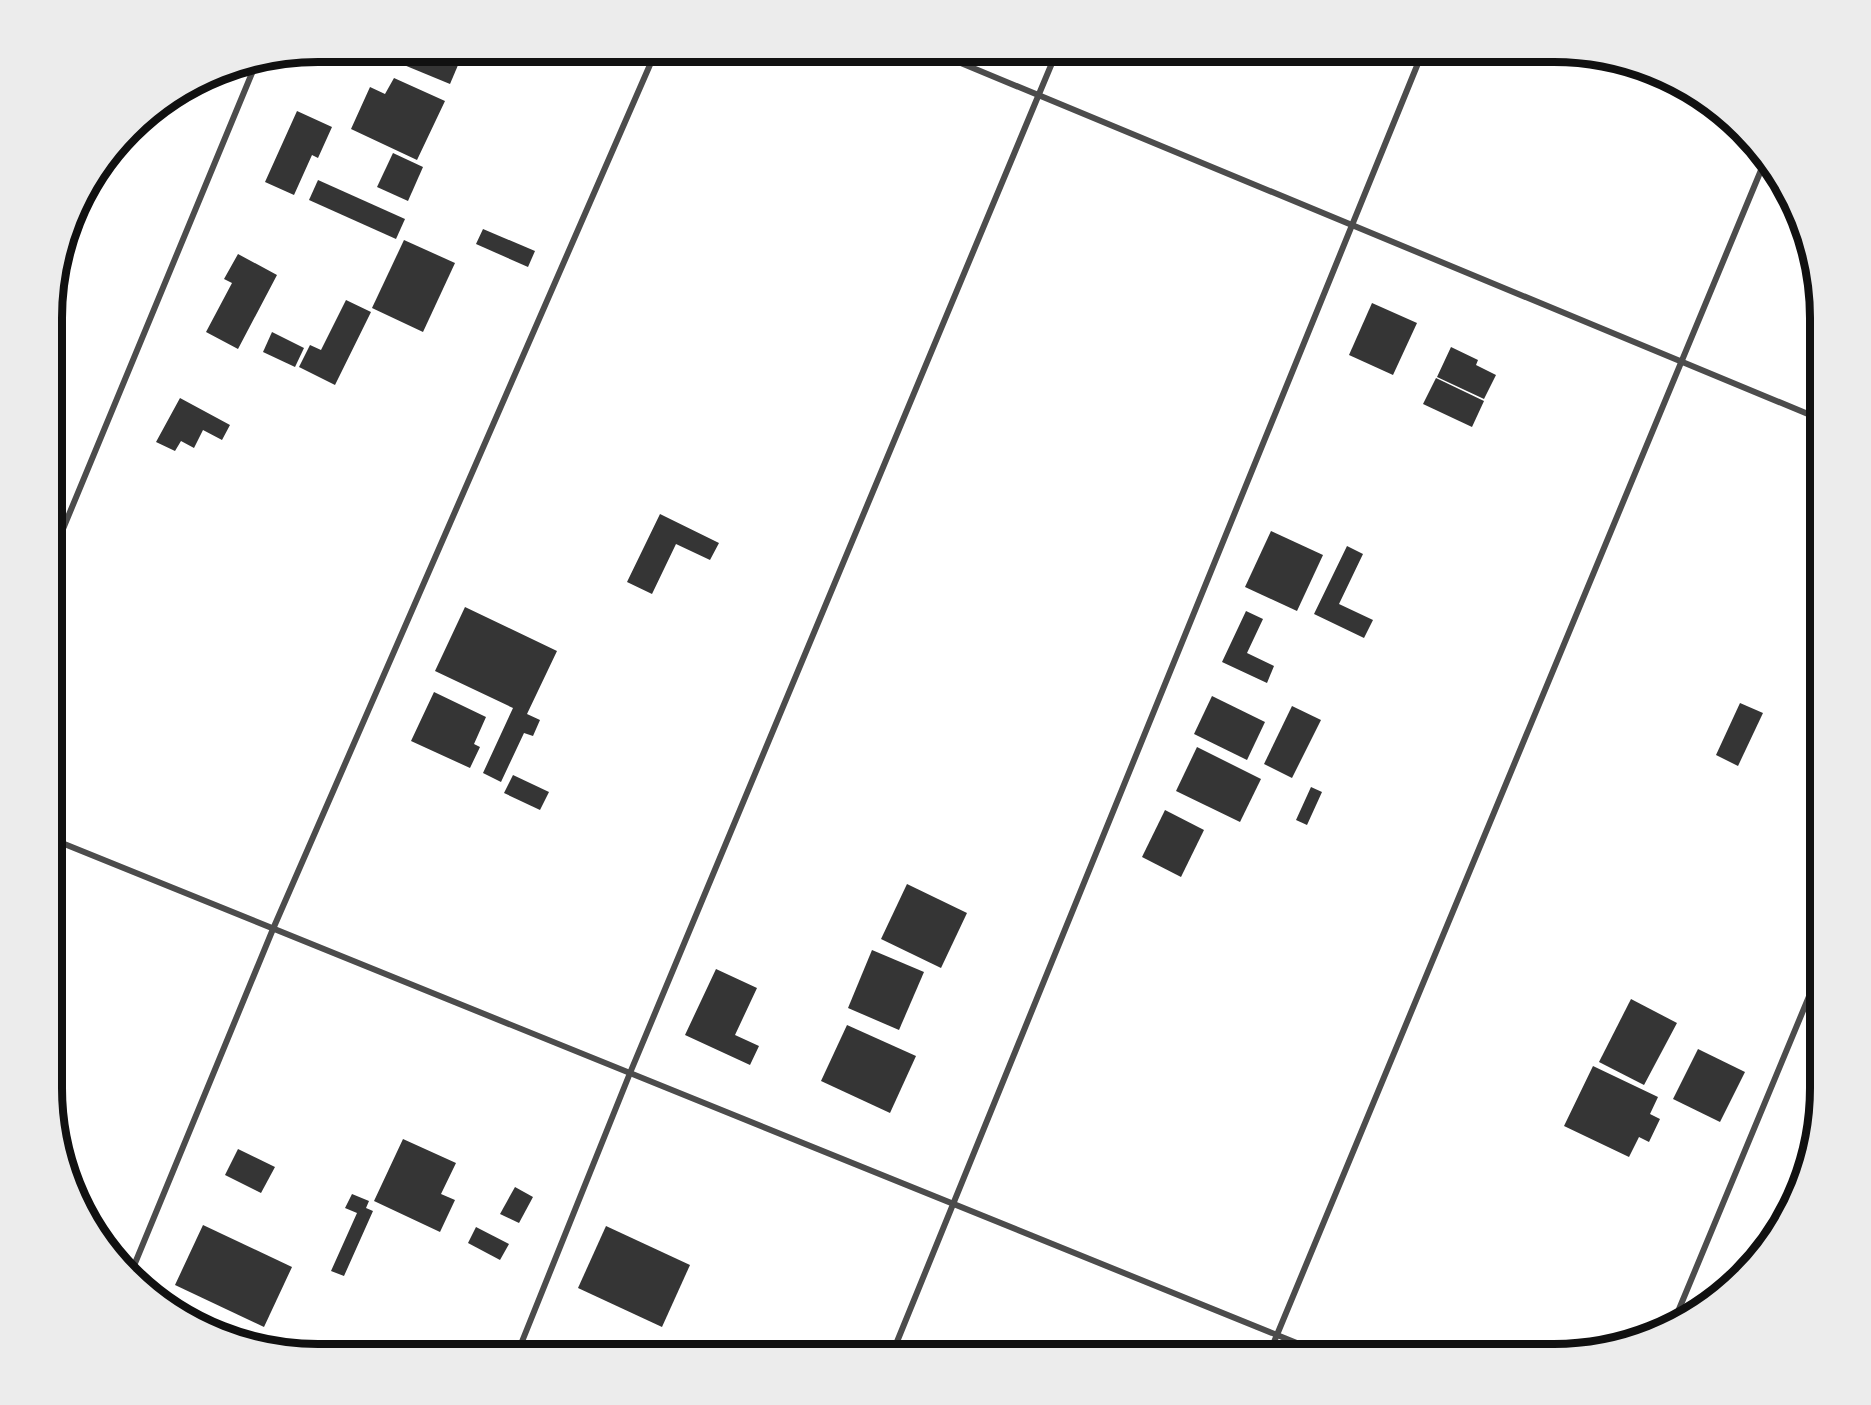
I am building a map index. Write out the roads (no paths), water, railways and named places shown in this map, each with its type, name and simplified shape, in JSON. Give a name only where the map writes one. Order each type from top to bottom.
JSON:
[{"type":"street","points":[[134,1265],[273,929],[651,62]]},
{"type":"street","points":[[958,62],[1810,415]]},
{"type":"street","points":[[521,1344],[630,1073],[1053,62]]},
{"type":"street","points":[[896,1344],[1418,62]]},
{"type":"street","points":[[62,531],[253,70]]},
{"type":"street","points":[[1273,1344],[1762,169]]},
{"type":"street","points":[[62,843],[1299,1344]]},
{"type":"street","points":[[1678,1310],[1810,994]]}]
